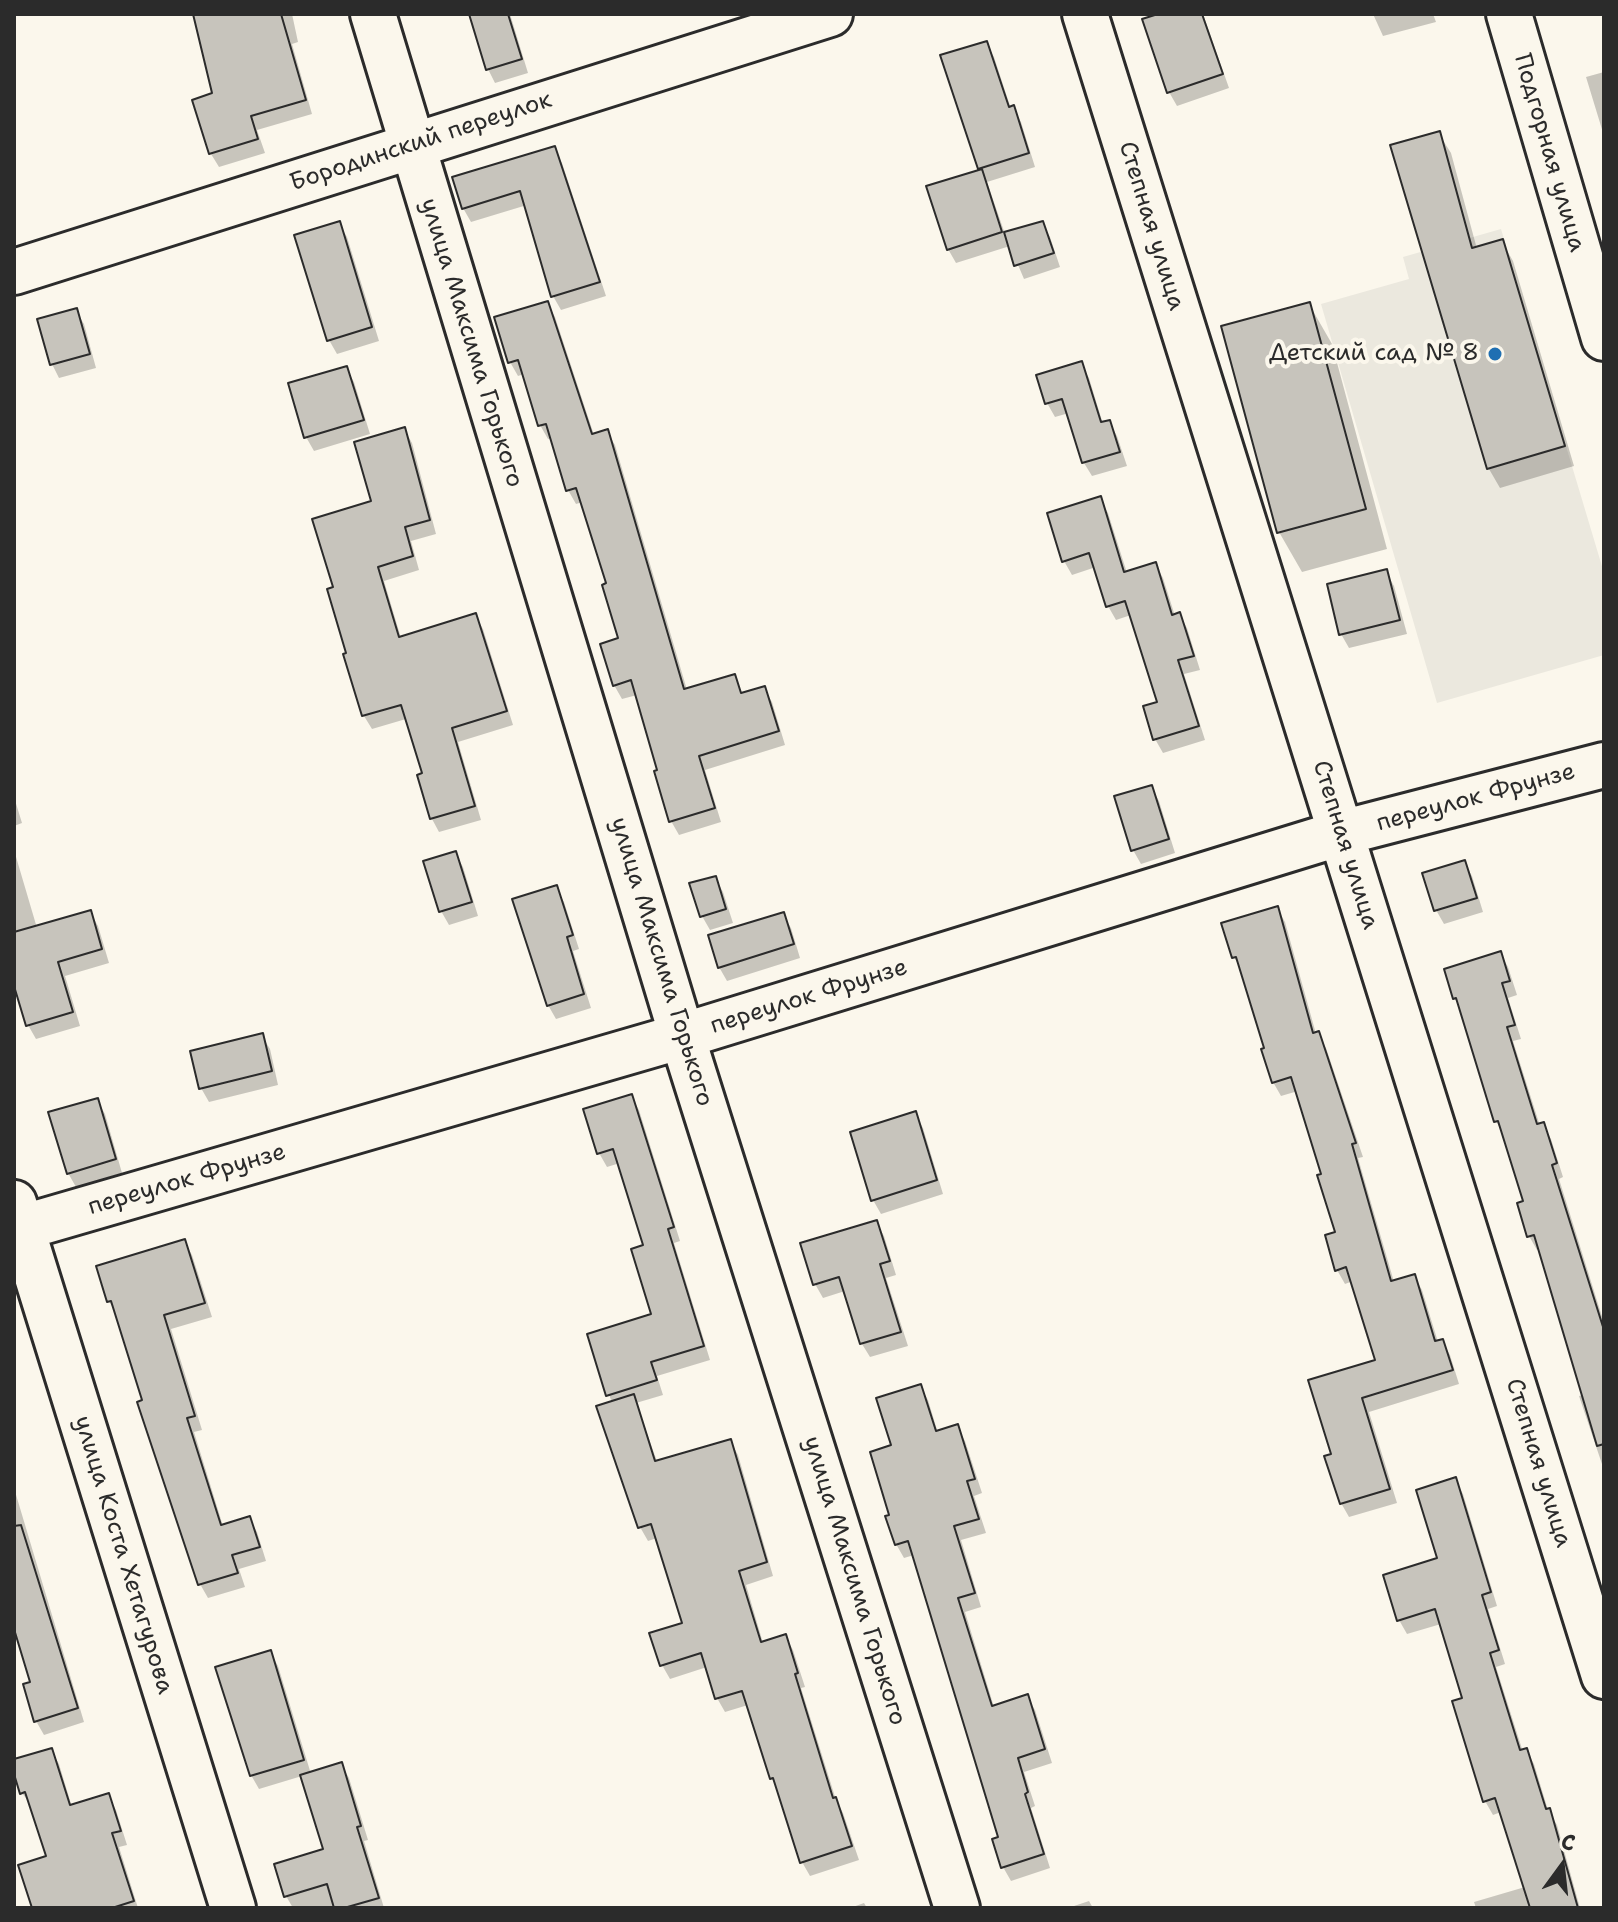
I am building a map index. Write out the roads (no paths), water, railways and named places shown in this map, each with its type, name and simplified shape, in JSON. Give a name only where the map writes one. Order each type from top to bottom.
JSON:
[{"type":"street","name":"улица Максима Горького","points":[[373,14],[682,1036],[957,1908]]},
{"type":"street","name":"Бородинский переулок","points":[[14,272],[830,14]]},
{"type":"street","name":"Степная улица","points":[[1085,14],[1604,1676]]},
{"type":"street","name":"Подгорная улица","points":[[1509,14],[1604,338]]},
{"type":"street","name":"переулок Фрунзе","points":[[16,1220],[682,1036],[1341,833],[1604,765]]},
{"type":"street","name":"улица Коста Хетагурова","points":[[16,1220],[233,1908]]},
{"type":"place","name":"Детский сад № 8","points":[[1495,354]]}]
